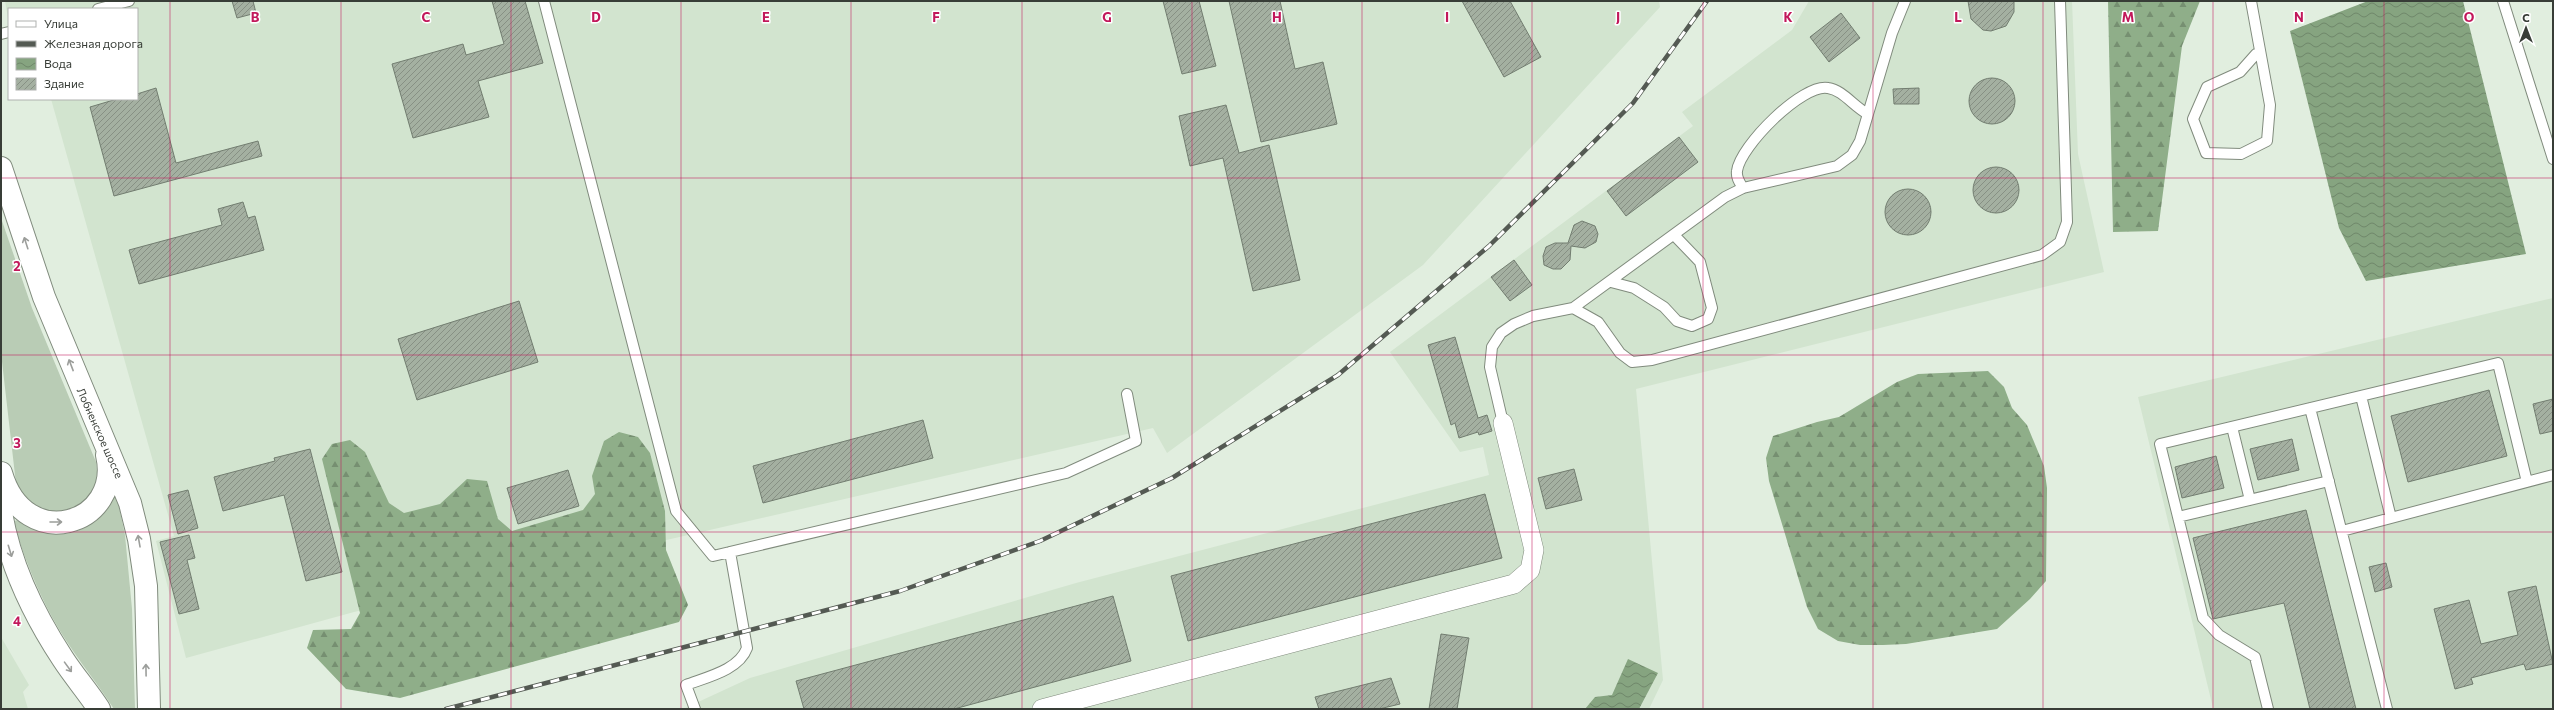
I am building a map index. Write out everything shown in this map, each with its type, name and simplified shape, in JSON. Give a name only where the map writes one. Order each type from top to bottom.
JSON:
[{"type":"main road","name":"Лобненское шоссе","points":[[1,168],[44,297],[130,503],[139,539],[146,586],[149,709]]},
{"type":"main road","points":[[1,473],[9,496],[26,514],[48,522],[72,521],[92,509],[105,489],[109,466],[103,439]]},
{"type":"main road","points":[[1,513],[15,566],[37,616],[63,660],[99,709]]},
{"type":"street","points":[[1042,709],[1514,584],[1530,570],[1534,550],[1503,423]]},
{"type":"lane","points":[[102,8],[130,1]]},
{"type":"lane","points":[[544,1],[676,511],[713,556],[1066,473],[1136,441],[1127,394]]},
{"type":"lane","points":[[1503,423],[1490,367],[1492,347],[1501,333],[1514,324],[1533,316],[1573,308],[1611,282],[1725,197],[1743,188],[1837,166],[1852,155],[1860,141],[1892,33],[1905,1]]},
{"type":"lane","points":[[1573,308],[1598,322],[1620,353],[1632,362],[1652,360],[2042,255],[2060,242],[2067,222],[2060,1]]},
{"type":"lane","points":[[2251,1],[2270,105],[2267,142],[2241,154],[2206,153],[2194,119],[2207,87],[2240,72],[2256,54]]},
{"type":"lane","points":[[2503,1],[2553,159]]},
{"type":"lane","points":[[1743,188],[1736,176],[1737,170],[1750,142],[1768,123],[1812,91],[1826,87],[1840,92],[1856,108],[1868,114]]},
{"type":"lane","points":[[1611,282],[1634,288],[1664,306],[1676,321],[1692,326],[1708,320],[1712,308],[1700,262],[1674,235]]},
{"type":"lane","points":[[2268,709],[2255,657],[2219,635],[2203,618],[2160,444],[2498,363],[2527,482]]},
{"type":"lane","points":[[2361,396],[2391,518]]},
{"type":"lane","points":[[2310,408],[2387,709]]},
{"type":"lane","points":[[2232,427],[2250,500]]},
{"type":"lane","points":[[2342,531],[2553,475]]},
{"type":"lane","points":[[2178,517],[2329,481]]},
{"type":"lane","points":[[695,709],[686,685],[736,663],[743,658],[747,648],[730,552]]},
{"type":"shaded area","points":[[5,1],[1659,1],[1660,7],[1423,265],[1167,453],[1153,428],[354,612],[186,658],[156,541],[174,536],[51,100],[138,100],[138,8],[8,8],[8,18]]},
{"type":"shaded area","points":[[1809,1],[2072,1],[2078,154],[2104,272],[1636,389],[1663,680],[1649,709],[683,709],[750,678],[1076,583],[1489,475],[1483,447],[1460,452],[1390,352],[1693,126],[1682,112],[1792,30]]},
{"type":"shaded area","points":[[1,218],[32,308],[96,462],[96,483],[86,502],[68,513],[36,510],[16,485],[1,353]]},
{"type":"shaded area","points":[[2553,298],[2553,709],[2210,709],[2213,708],[2138,397]]},
{"type":"shaded area","points":[[113,496],[117,497],[125,535],[132,609],[135,709],[114,709],[66,641],[35,583],[21,547],[14,523],[16,520],[31,528],[45,532],[58,534],[71,533],[94,521],[104,510]]},
{"type":"shaded area","points":[[1,637],[29,685],[23,692],[28,709],[1,709]]},
{"type":"green space","points":[[2108,1],[2200,1],[2182,46],[2158,231],[2113,232]]},
{"type":"green space","points":[[1988,371],[2004,387],[2012,408],[2027,425],[2044,466],[2047,488],[2046,581],[2030,599],[1997,629],[1906,644],[1860,645],[1838,641],[1818,629],[1807,607],[1769,481],[1766,458],[1773,436],[1817,422],[1839,417],[1897,382],[1918,374]]},
{"type":"green space","points":[[619,432],[638,437],[650,453],[665,511],[666,550],[688,605],[679,622],[400,698],[346,689],[307,648],[313,630],[351,629],[360,613],[322,459],[332,444],[350,440],[365,452],[389,503],[404,513],[440,504],[467,479],[487,481],[498,519],[512,531],[583,510],[595,494],[592,476],[604,441]]},
{"type":"water","points":[[2368,1],[2463,1],[2526,254],[2366,281],[2339,228],[2290,31]]},
{"type":"water","points":[[1628,659],[1658,673],[1639,709],[1585,709],[1595,697],[1612,695]]},
{"type":"building","points":[[232,1],[253,1],[256,13],[237,18]]},
{"type":"building","points":[[492,1],[525,1],[543,63],[478,81],[489,117],[413,138],[392,64],[463,44],[466,55],[504,44]]},
{"type":"building","points":[[1163,1],[1199,1],[1216,66],[1182,74]]},
{"type":"building","points":[[1229,1],[1280,1],[1295,69],[1323,62],[1337,124],[1261,142]]},
{"type":"building","points":[[1462,1],[1510,1],[1541,57],[1504,77]]},
{"type":"building","points":[[1968,1],[2014,1],[2014,12],[2006,26],[1991,31],[1983,30],[1971,19]]},
{"type":"building","points":[[1841,13],[1860,38],[1829,62],[1810,37]]},
{"type":"building","points":[[1987,78],[1997,78],[2005,82],[2011,88],[2015,96],[2015,106],[2011,114],[2005,120],[1997,124],[1987,124],[1979,120],[1973,114],[1969,106],[1969,96],[1973,88],[1979,82]]},
{"type":"building","points":[[156,88],[176,163],[258,141],[262,156],[114,196],[90,107],[114,100],[138,100],[138,94]]},
{"type":"building","points":[[1919,88],[1919,104],[1894,104],[1893,89]]},
{"type":"building","points":[[1226,105],[1239,153],[1269,145],[1300,280],[1253,291],[1223,158],[1190,166],[1179,116]]},
{"type":"building","points":[[1679,137],[1698,162],[1626,216],[1607,191]]},
{"type":"building","points":[[2001,167],[2005,168],[2015,177],[2018,181],[2018,199],[2009,209],[2001,213],[1991,213],[1983,209],[1974,199],[1973,185],[1977,177],[1987,168]]},
{"type":"building","points":[[1913,189],[1917,190],[1927,199],[1930,203],[1930,221],[1921,231],[1913,235],[1903,235],[1895,231],[1886,221],[1885,207],[1889,199],[1899,190]]},
{"type":"building","points":[[243,202],[248,218],[255,216],[264,250],[139,284],[129,250],[222,225],[218,209]]},
{"type":"building","points":[[1582,221],[1595,226],[1598,234],[1596,242],[1585,248],[1571,246],[1570,260],[1561,269],[1553,269],[1544,265],[1543,256],[1546,247],[1555,243],[1568,243],[1574,225]]},
{"type":"building","points":[[1514,260],[1532,285],[1510,301],[1491,277]]},
{"type":"building","points":[[519,301],[538,362],[417,400],[398,339]]},
{"type":"building","points":[[1455,337],[1478,418],[1487,415],[1492,431],[1479,435],[1478,432],[1459,438],[1455,423],[1451,425],[1428,345]]},
{"type":"building","points":[[2489,390],[2507,456],[2408,482],[2391,416]]},
{"type":"building","points":[[2553,399],[2553,431],[2540,434],[2533,404]]},
{"type":"building","points":[[923,420],[933,458],[763,503],[753,466]]},
{"type":"building","points":[[2292,439],[2299,470],[2258,480],[2250,449]]},
{"type":"building","points":[[310,449],[342,572],[306,581],[284,495],[223,511],[214,477],[275,461],[274,458]]},
{"type":"building","points":[[2216,456],[2224,488],[2182,498],[2175,467]]},
{"type":"building","points":[[1574,469],[1582,500],[1546,509],[1538,478]]},
{"type":"building","points":[[568,470],[579,506],[518,524],[507,488]]},
{"type":"building","points":[[188,490],[198,528],[178,534],[168,495]]},
{"type":"building","points":[[1485,494],[1502,558],[1188,641],[1171,576]]},
{"type":"building","points":[[2306,510],[2356,709],[2310,709],[2284,603],[2213,619],[2193,538]]},
{"type":"building","points":[[189,535],[195,558],[187,560],[199,609],[179,614],[160,542]]},
{"type":"building","points":[[2386,563],[2392,587],[2375,592],[2369,567]]},
{"type":"building","points":[[2536,586],[2553,664],[2526,670],[2524,664],[2471,678],[2473,684],[2455,689],[2434,609],[2469,600],[2481,644],[2518,635],[2508,592]]},
{"type":"building","points":[[1113,596],[1131,661],[954,709],[804,709],[796,681]]},
{"type":"building","points":[[1441,634],[1469,638],[1457,709],[1429,709]]},
{"type":"building","points":[[1391,678],[1400,704],[1379,709],[1319,709],[1315,697]]},
{"type":"railway","points":[[446,709],[900,591],[1040,541],[1172,478],[1338,375],[1489,246],[1633,103],[1707,1]]}]
